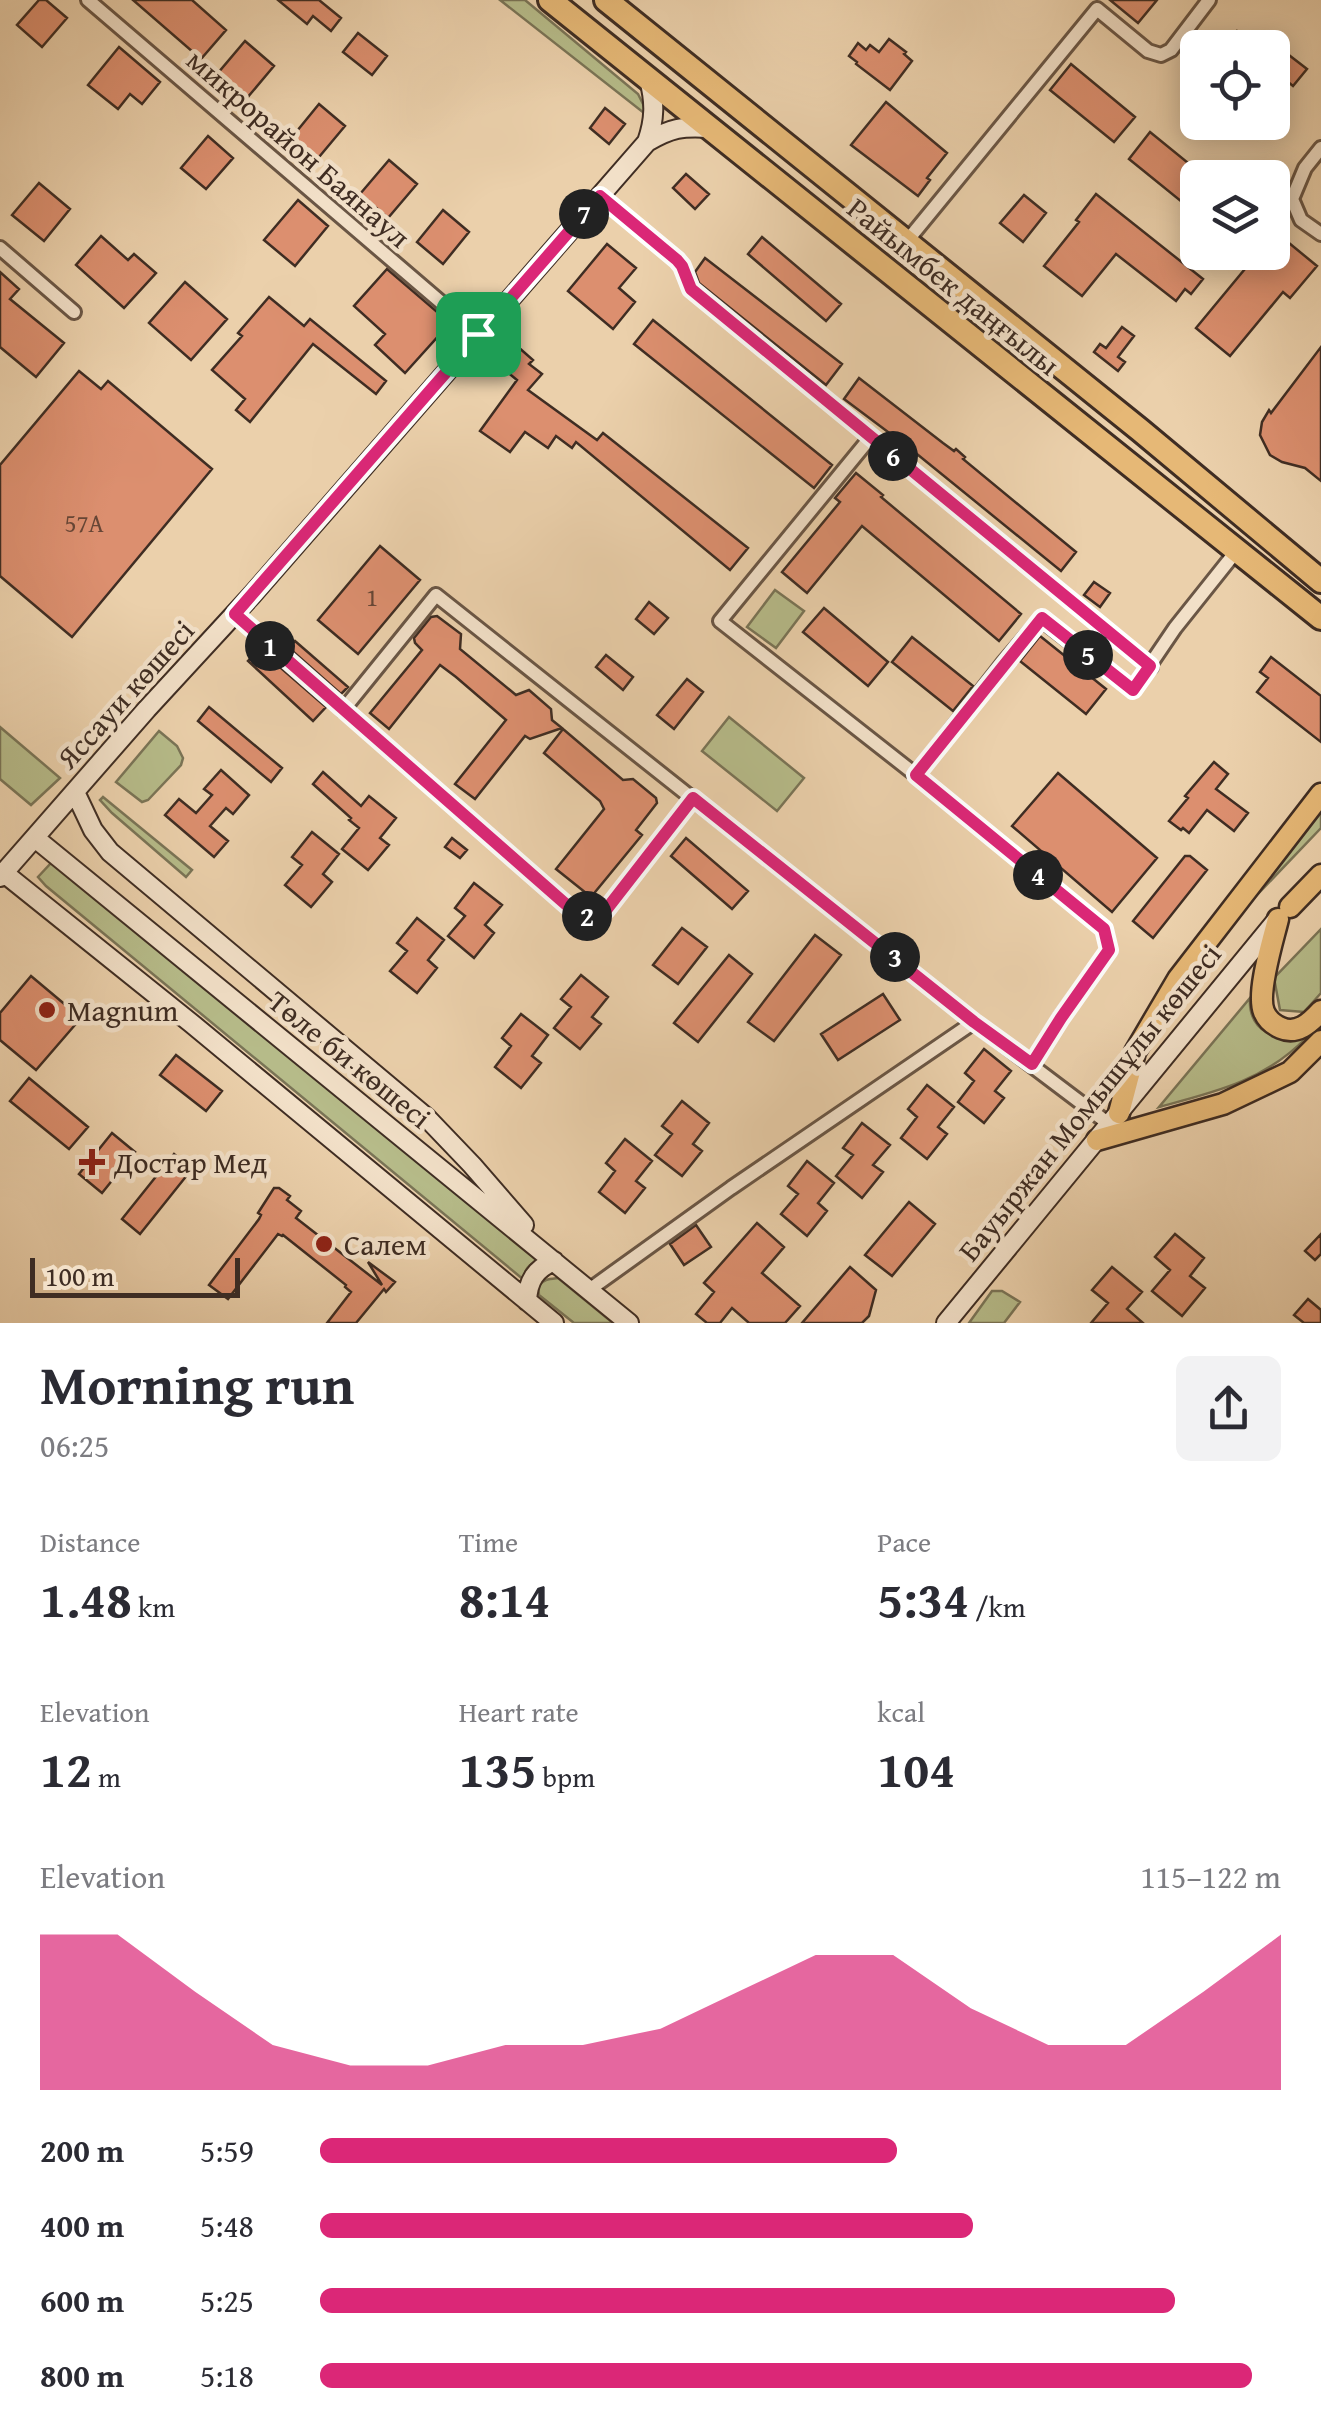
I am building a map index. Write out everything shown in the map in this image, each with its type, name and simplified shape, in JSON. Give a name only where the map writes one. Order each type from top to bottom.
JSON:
[{"type":"highway","name":"Райымбек даңғылы","points":[[550,0],[1317,615]]},
{"type":"highway","name":"Райымбек даңғылы","points":[[606,0],[1321,581]]},
{"type":"main road","points":[[647,142],[654,111],[648,79]]},
{"type":"main road","points":[[647,142],[668,130],[710,128]]},
{"type":"main road","name":"Яссауи көшесі","points":[[2,875],[647,142]]},
{"type":"main road","points":[[75,792],[93,830],[110,852],[427,1118],[560,1265]]},
{"type":"main road","points":[[1108,1126],[1135,1052],[1178,980],[1321,794]]},
{"type":"main road","name":"Төле би көшесі","points":[[35,838],[629,1323]]},
{"type":"main road","points":[[2,875],[191,1023],[554,1323]]},
{"type":"main road","name":"Бауыржан Момышұлы көшесі","points":[[946,1323],[1284,913],[1321,877]]},
{"type":"main road","points":[[1284,913],[1263,988],[1264,1013],[1274,1024],[1291,1030],[1303,1027],[1321,1011]]},
{"type":"main road","points":[[1108,1126],[1223,1104],[1290,1072],[1321,1041]]},
{"type":"main road","points":[[527,1301],[531,1278],[544,1265],[560,1265]]},
{"type":"street","name":"микрорайон Баянаул","points":[[88,0],[478,334]]},
{"type":"street","points":[[907,241],[1100,4],[1148,51],[1161,55],[1172,50],[1209,0]]},
{"type":"street","points":[[1321,148],[1304,168],[1292,199],[1301,220],[1321,234]]},
{"type":"street","points":[[600,196],[677,260],[691,289],[1150,666]]},
{"type":"street","points":[[0,248],[74,312]]},
{"type":"street","points":[[870,438],[720,621],[1104,929],[1109,950],[1032,1064]]},
{"type":"street","points":[[916,775],[1042,618],[1133,690],[1175,628],[1238,550]]},
{"type":"street","points":[[343,710],[436,595],[1108,1126]]},
{"type":"street","points":[[235,614],[578,915],[592,917],[606,910],[693,798]]},
{"type":"street","points":[[589,1290],[974,1022]]},
{"type":"green space","points":[[500,0],[525,0],[638,94],[644,113]]},
{"type":"green space","points":[[775,590],[804,611],[776,648],[747,627]]},
{"type":"green space","points":[[729,717],[804,778],[777,811],[702,751]]},
{"type":"green space","points":[[0,727],[60,778],[31,805],[0,779]]},
{"type":"green space","points":[[159,731],[177,746],[183,758],[181,765],[142,802],[116,782]]},
{"type":"green space","points":[[103,797],[192,870],[186,877],[112,813],[100,800]]},
{"type":"green space","points":[[1321,804],[1321,828],[1214,940]]},
{"type":"green space","points":[[52,862],[539,1261],[528,1268],[524,1280],[46,886],[38,877]]},
{"type":"green space","points":[[1321,929],[1321,993],[1304,1012],[1280,1010],[1274,978]]},
{"type":"green space","points":[[1250,998],[1254,1019],[1266,1032],[1285,1038],[1306,1038],[1256,1075],[1159,1107]]},
{"type":"green space","points":[[558,1278],[613,1323],[574,1323],[539,1295],[540,1284]]},
{"type":"green space","points":[[992,1291],[1002,1291],[1020,1302],[1004,1323],[969,1323]]},
{"type":"building","points":[[39,0],[46,0],[67,18],[42,47],[17,25]]},
{"type":"building","points":[[133,0],[192,0],[226,30],[201,59]]},
{"type":"building","points":[[278,0],[319,0],[341,18],[331,31],[313,16],[307,24]]},
{"type":"building","points":[[1110,0],[1157,0],[1138,23]]},
{"type":"building","points":[[358,33],[387,56],[372,75],[343,52]]},
{"type":"building","points":[[889,39],[912,61],[890,90],[849,56],[858,43],[866,50],[870,45],[879,52]]},
{"type":"building","points":[[245,41],[274,66],[247,98],[237,90],[232,96],[223,88],[228,82],[218,73]]},
{"type":"building","points":[[119,47],[160,82],[142,104],[130,94],[118,109],[88,85]]},
{"type":"building","points":[[1290,56],[1307,69],[1293,86],[1290,84]]},
{"type":"building","points":[[1071,64],[1135,117],[1114,142],[1050,90]]},
{"type":"building","points":[[886,102],[947,153],[918,196],[851,145]]},
{"type":"building","points":[[319,104],[345,126],[314,163],[288,142]]},
{"type":"building","points":[[605,108],[625,124],[609,144],[590,128]]},
{"type":"building","points":[[1150,132],[1184,160],[1180,160],[1180,200],[1129,159]]},
{"type":"building","points":[[208,136],[233,158],[206,189],[181,168]]},
{"type":"building","points":[[389,160],[417,184],[388,218],[360,194]]},
{"type":"building","points":[[686,174],[709,194],[695,209],[673,188]]},
{"type":"building","points":[[39,183],[70,209],[44,241],[12,215]]},
{"type":"building","points":[[1096,194],[1180,261],[1180,270],[1192,270],[1203,279],[1191,294],[1185,289],[1176,301],[1116,254],[1082,296],[1044,266],[1079,222],[1076,220]]},
{"type":"building","points":[[1024,195],[1046,213],[1023,242],[1000,223]]},
{"type":"building","points":[[298,200],[328,226],[295,266],[264,240]]},
{"type":"building","points":[[443,210],[469,232],[443,264],[417,242]]},
{"type":"building","points":[[101,236],[128,260],[134,254],[156,273],[124,308],[76,265]]},
{"type":"building","points":[[762,237],[841,304],[826,321],[748,254]]},
{"type":"building","points":[[607,244],[636,268],[619,288],[635,302],[613,329],[568,291]]},
{"type":"building","points":[[1290,244],[1317,266],[1290,298],[1283,292],[1230,356],[1196,328],[1244,270],[1290,270]]},
{"type":"building","points":[[705,258],[842,364],[826,385],[699,283],[695,272]]},
{"type":"building","points":[[387,269],[450,323],[405,373],[375,345],[385,334],[354,306]]},
{"type":"building","points":[[0,272],[19,289],[10,299],[64,343],[36,377],[0,347]]},
{"type":"building","points":[[185,282],[227,319],[191,360],[149,323]]},
{"type":"building","points":[[269,297],[304,326],[310,319],[386,381],[376,394],[313,344],[250,422],[236,410],[245,399],[212,370]]},
{"type":"building","points":[[653,320],[832,465],[814,488],[634,344]]},
{"type":"building","points":[[1122,327],[1134,336],[1118,357],[1125,362],[1118,371],[1094,352],[1100,344],[1106,348]]},
{"type":"building","points":[[517,346],[533,360],[529,364],[542,374],[528,390],[597,440],[603,433],[748,548],[730,570],[576,442],[572,448],[556,436],[548,448],[525,432],[510,452],[480,431],[517,380],[500,366]]},
{"type":"building","points":[[1321,347],[1321,481],[1305,468],[1270,455],[1260,435],[1269,410],[1271,413]]},
{"type":"building","points":[[79,371],[101,389],[108,381],[212,469],[72,637],[0,576],[0,465]]},
{"type":"building","points":[[859,378],[956,449],[963,459],[1076,552],[1061,571],[844,399]]},
{"type":"building","points":[[856,473],[1021,614],[999,641],[862,526],[807,593],[782,572],[840,502],[835,498]]},
{"type":"building","points":[[380,546],[420,580],[358,654],[318,620]]},
{"type":"building","points":[[1094,582],[1110,593],[1100,607],[1084,595]]},
{"type":"building","points":[[649,602],[668,618],[654,634],[636,619]]},
{"type":"building","points":[[824,608],[888,662],[868,686],[803,632]]},
{"type":"building","points":[[437,616],[461,634],[460,649],[516,695],[529,690],[551,709],[552,720],[562,728],[530,739],[525,736],[475,799],[455,784],[506,720],[456,677],[440,665],[389,729],[370,713],[422,650],[414,638],[431,617]]},
{"type":"building","points":[[1040,636],[1106,689],[1086,714],[1020,661]]},
{"type":"building","points":[[912,637],[973,686],[953,711],[892,662]]},
{"type":"building","points":[[295,641],[348,687],[341,694],[289,648]]},
{"type":"building","points":[[259,649],[326,707],[313,721],[248,661]]},
{"type":"building","points":[[606,655],[633,677],[623,690],[596,667]]},
{"type":"building","points":[[1271,657],[1321,696],[1321,742],[1257,692],[1268,678],[1260,672]]},
{"type":"building","points":[[687,679],[703,692],[674,729],[657,715]]},
{"type":"building","points":[[209,707],[282,768],[271,782],[198,721]]},
{"type":"building","points":[[563,729],[623,780],[633,779],[657,803],[636,830],[642,835],[591,897],[556,869],[604,809],[600,801],[544,753]]},
{"type":"building","points":[[1214,762],[1228,774],[1216,789],[1248,813],[1234,831],[1207,810],[1189,833],[1181,830],[1169,821]]},
{"type":"building","points":[[221,770],[249,795],[233,814],[226,808],[210,826],[228,841],[214,857],[165,815],[179,799],[196,813],[212,795],[204,789]]},
{"type":"building","points":[[323,772],[361,806],[369,796],[396,818],[380,838],[389,845],[368,870],[342,849],[359,828],[313,784]]},
{"type":"building","points":[[1058,773],[1157,858],[1112,912],[1012,826]]},
{"type":"building","points":[[312,832],[339,854],[323,874],[332,882],[311,907],[285,885],[302,865],[292,857]]},
{"type":"building","points":[[452,838],[467,850],[460,858],[445,847]]},
{"type":"building","points":[[686,838],[748,891],[732,909],[671,856]]},
{"type":"building","points":[[1185,856],[1207,870],[1153,938],[1133,921]]},
{"type":"building","points":[[474,883],[502,905],[485,925],[494,933],[474,958],[448,936],[465,916],[455,908]]},
{"type":"building","points":[[417,918],[444,940],[428,960],[437,968],[417,993],[390,971],[407,951],[397,943]]},
{"type":"building","points":[[682,928],[707,947],[678,984],[653,965]]},
{"type":"building","points":[[815,935],[841,955],[774,1041],[748,1022]]},
{"type":"building","points":[[729,955],[752,974],[698,1042],[674,1023]]},
{"type":"building","points":[[581,975],[608,997],[592,1017],[601,1024],[580,1049],[554,1028],[571,1007],[561,999]]},
{"type":"building","points":[[31,976],[81,1018],[36,1070],[0,1040],[0,1013]]},
{"type":"building","points":[[883,994],[900,1020],[838,1060],[821,1034]]},
{"type":"building","points":[[521,1014],[548,1035],[532,1056],[541,1063],[521,1088],[495,1067],[511,1046],[502,1038]]},
{"type":"building","points":[[984,1049],[1011,1071],[995,1091],[1004,1098],[984,1123],[958,1102],[974,1081],[965,1073]]},
{"type":"building","points":[[176,1055],[222,1091],[206,1111],[160,1075]]},
{"type":"building","points":[[29,1078],[88,1127],[69,1149],[10,1101]]},
{"type":"building","points":[[927,1085],[954,1107],[938,1127],[947,1134],[927,1159],[901,1138],[917,1117],[908,1109]]},
{"type":"building","points":[[682,1101],[709,1123],[693,1144],[702,1151],[682,1176],[655,1155],[672,1134],[662,1126]]},
{"type":"building","points":[[862,1123],[890,1145],[873,1165],[883,1172],[862,1198],[836,1176],[853,1155],[843,1148]]},
{"type":"building","points":[[112,1133],[135,1152],[102,1193],[79,1174]]},
{"type":"building","points":[[625,1139],[652,1161],[636,1181],[645,1188],[625,1213],[599,1192],[615,1171],[606,1163]]},
{"type":"building","points":[[174,1154],[192,1169],[140,1234],[122,1219]]},
{"type":"building","points":[[807,1161],[834,1183],[818,1203],[827,1211],[807,1236],[781,1214],[798,1194],[788,1186]]},
{"type":"building","points":[[274,1188],[290,1196],[287,1200],[301,1211],[296,1218],[382,1285],[368,1262],[395,1282],[386,1292],[384,1289],[356,1323],[327,1323],[351,1292],[283,1235],[278,1234],[228,1299],[209,1285],[259,1219],[258,1213]]},
{"type":"building","points":[[909,1202],[935,1224],[892,1276],[865,1255]]},
{"type":"building","points":[[757,1223],[784,1247],[762,1273],[800,1306],[785,1323],[749,1323],[732,1308],[720,1323],[707,1323],[696,1314],[714,1292],[704,1283]]},
{"type":"building","points":[[696,1225],[711,1247],[684,1265],[670,1244]]},
{"type":"building","points":[[1175,1234],[1204,1258],[1190,1276],[1205,1288],[1182,1316],[1152,1291],[1170,1270],[1155,1257]]},
{"type":"building","points":[[1321,1234],[1321,1254],[1315,1260],[1305,1251]]},
{"type":"building","points":[[850,1267],[876,1290],[869,1316],[862,1323],[802,1323]]},
{"type":"building","points":[[1112,1267],[1142,1292],[1127,1309],[1143,1323],[1091,1323],[1108,1303],[1092,1290]]},
{"type":"building","points":[[1308,1299],[1321,1310],[1321,1323],[1304,1323],[1294,1315]]},
{"type":"place","name":"Magnum","points":[[47,1010]]},
{"type":"place","name":"Достар Мед","points":[[92,1162]]},
{"type":"place","name":"Салем","points":[[324,1244]]},
{"type":"route","points":[[600,196],[677,260],[691,289],[1150,666],[1133,690],[1042,618],[916,775],[1104,929],[1109,950],[1032,1064],[693,798],[606,910],[592,917],[578,915],[235,614],[478,334],[600,196]]}]
